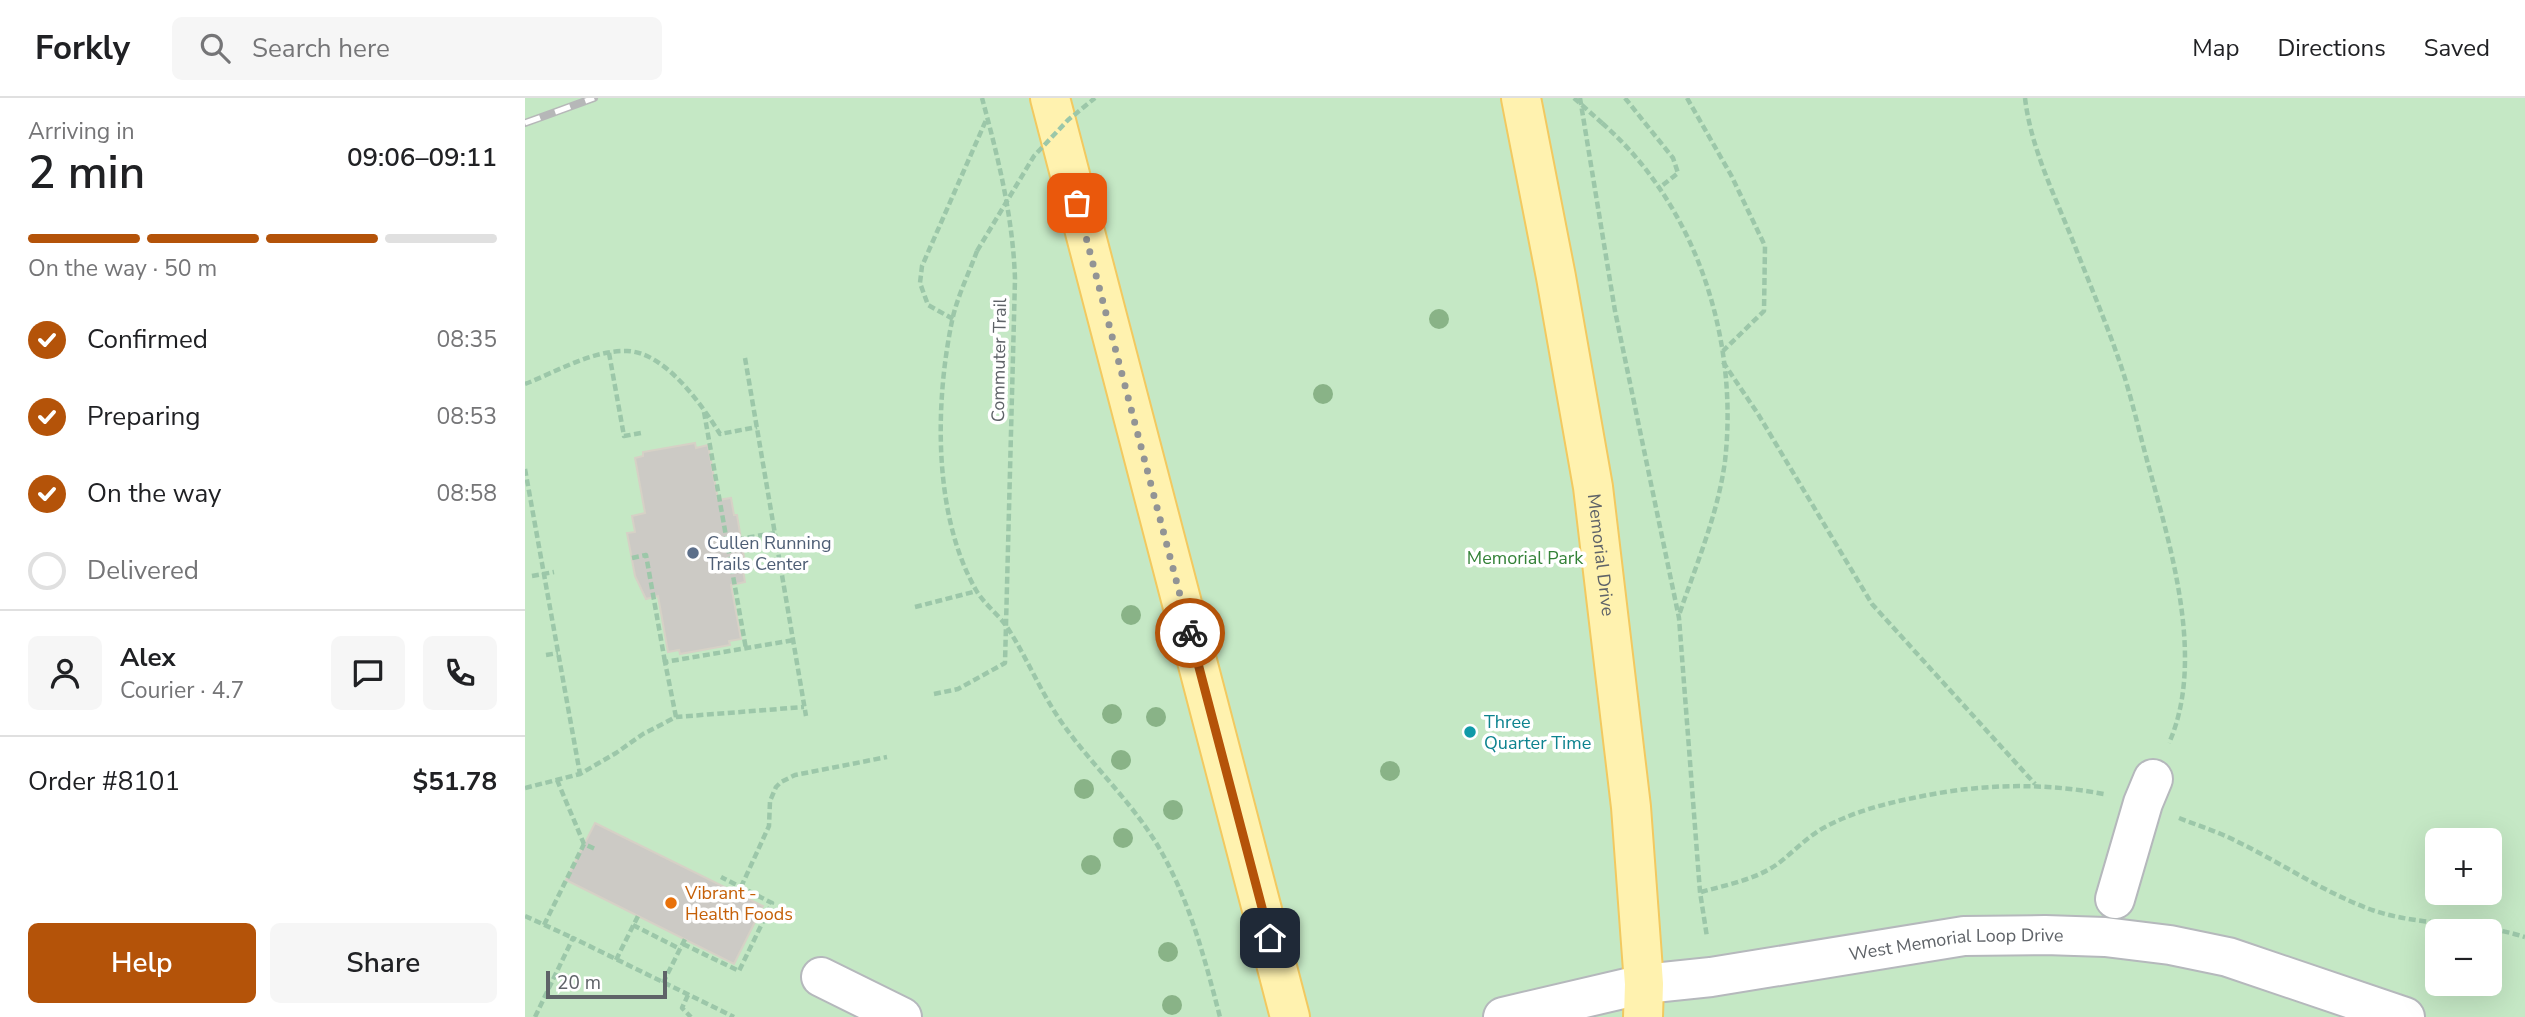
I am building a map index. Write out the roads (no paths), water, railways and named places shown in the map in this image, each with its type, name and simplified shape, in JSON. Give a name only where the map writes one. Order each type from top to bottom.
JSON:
[{"type":"main road","points":[[1050,98],[1290,1017]]},
{"type":"main road","name":"Memorial Drive","points":[[1521,98],[1593,487],[1632,807],[1643,1000]]},
{"type":"street","points":[[2115,899],[2143,803],[2153,779]]},
{"type":"street","name":"West Memorial Loop Drive","points":[[1503,1017],[1643,1000],[1711,976],[1964,936],[2045,934],[2105,937],[2170,945],[2228,957],[2405,1017]]},
{"type":"street","points":[[821,977],[902,1017]]},
{"type":"railway","points":[[525,123],[594,98]]},
{"type":"place","name":"Cullen Running Trails Center","points":[[693,553]]},
{"type":"place","name":"Three Quarter Time","points":[[1470,732]]},
{"type":"place","name":"Vibrant - Health Foods","points":[[671,903]]},
{"type":"park label","name":"Memorial Park","points":[[1525,558]]}]
